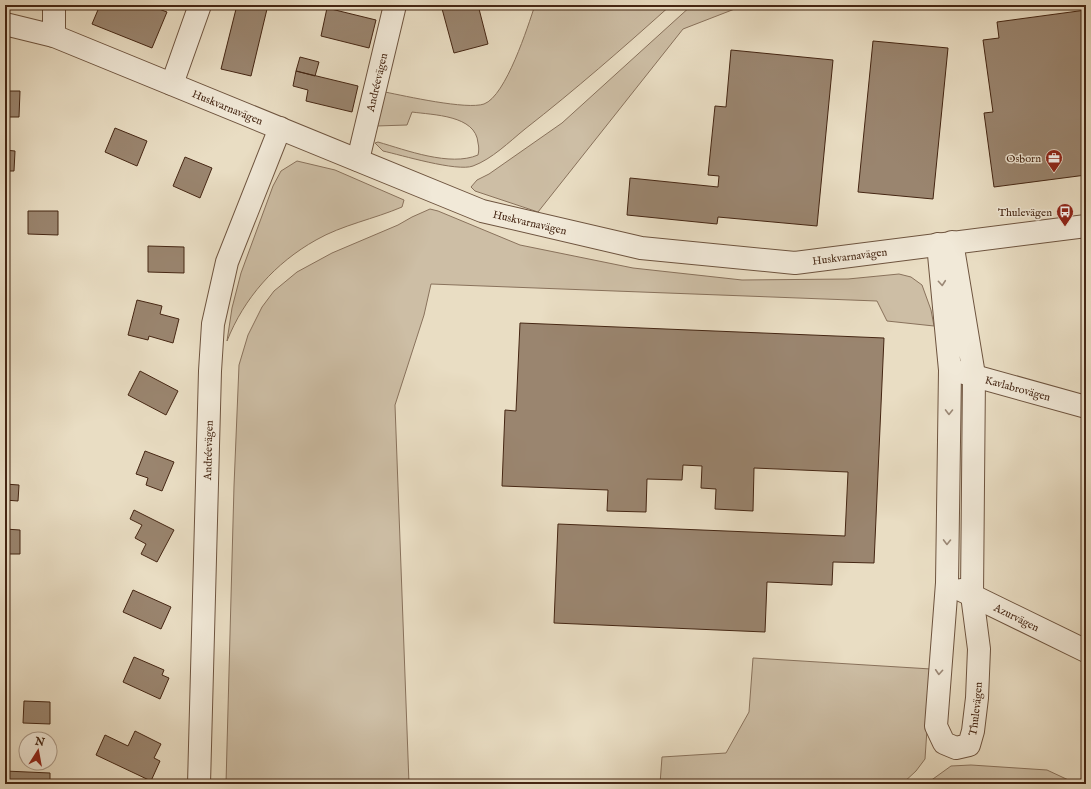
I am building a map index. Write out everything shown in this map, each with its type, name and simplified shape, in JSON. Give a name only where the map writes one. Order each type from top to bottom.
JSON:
[{"type":"street","points":[[54,5],[54,36]]},
{"type":"street","points":[[172,84],[200,5]]},
{"type":"street","name":"Andréevägen","points":[[358,160],[395,5]]},
{"type":"street","name":"Huskvarnavägen","points":[[5,24],[54,36],[482,211],[641,248],[795,263],[1086,226]]},
{"type":"street","name":"Andréevägen","points":[[199,784],[210,371],[213,324],[227,262],[280,128]]},
{"type":"street","name":"Thulevägen","points":[[945,243],[974,375],[972,595],[980,649],[973,731],[968,745],[956,748],[944,744],[936,726],[947,583],[950,370],[945,243]]},
{"type":"street","name":"Kavlabrovägen","points":[[950,370],[974,375],[1086,407]]},
{"type":"street","name":"Azurvägen","points":[[947,583],[1086,651]]},
{"type":"shaded area","points":[[535,5],[671,5],[562,99],[500,150],[480,163],[465,167],[442,165],[383,151],[375,143],[378,142],[415,153],[441,158],[467,158],[478,155],[479,146],[475,134],[470,127],[452,118],[412,112],[407,125],[376,126],[385,92],[450,104],[484,104],[492,98],[508,75],[522,43]]},
{"type":"shaded area","points":[[692,5],[745,5],[683,29],[538,212],[475,191],[471,187],[477,180],[489,174],[562,123]]},
{"type":"shaded area","points":[[297,161],[335,170],[404,200],[402,207],[326,235],[287,259],[262,283],[252,296],[242,310],[227,341],[232,308],[241,273],[273,186],[281,171]]},
{"type":"shaded area","points":[[430,209],[520,245],[633,268],[742,280],[848,279],[899,274],[911,277],[922,285],[931,310],[934,326],[887,321],[877,301],[431,284],[424,315],[395,405],[409,784],[226,784],[234,486],[239,365],[248,335],[262,307],[274,291],[297,272],[332,253],[398,225]]},
{"type":"shaded area","points":[[753,658],[931,669],[925,759],[916,771],[902,784],[660,784],[662,757],[726,753],[749,712]]},
{"type":"shaded area","points":[[971,765],[1047,770],[1077,784],[926,784],[951,766]]},
{"type":"building","points":[[100,5],[148,5],[167,12],[152,48],[92,24]]},
{"type":"building","points":[[237,5],[249,5],[267,9],[251,76],[221,69]]},
{"type":"building","points":[[441,5],[478,5],[488,44],[454,53]]},
{"type":"building","points":[[327,8],[376,20],[369,48],[321,36]]},
{"type":"building","points":[[1086,10],[1086,175],[994,187],[984,113],[993,112],[983,40],[999,38],[997,22]]},
{"type":"building","points":[[873,41],[948,48],[933,199],[858,192]]},
{"type":"building","points":[[731,50],[833,60],[817,226],[718,217],[717,224],[627,215],[630,178],[718,187],[719,176],[708,175],[715,106],[726,107]]},
{"type":"building","points":[[300,57],[319,62],[315,76],[296,71]]},
{"type":"building","points":[[296,71],[358,86],[352,112],[306,101],[308,90],[293,86]]},
{"type":"building","points":[[5,91],[20,91],[19,117],[5,117]]},
{"type":"building","points":[[115,128],[147,141],[137,166],[105,152]]},
{"type":"building","points":[[5,150],[15,151],[14,171],[5,171]]},
{"type":"building","points":[[185,157],[212,168],[200,198],[173,186]]},
{"type":"building","points":[[28,211],[58,211],[58,235],[28,234]]},
{"type":"building","points":[[148,246],[184,247],[184,273],[148,272]]},
{"type":"building","points":[[137,300],[162,306],[160,314],[179,319],[173,343],[149,336],[148,340],[128,335]]},
{"type":"building","points":[[520,323],[884,338],[874,563],[833,562],[832,585],[767,582],[765,632],[554,623],[558,524],[845,536],[848,472],[754,468],[753,511],[715,509],[716,489],[701,488],[702,466],[683,465],[682,480],[647,479],[646,512],[607,511],[608,490],[502,486],[505,410],[516,411]]},
{"type":"building","points":[[140,371],[178,391],[166,415],[128,395]]},
{"type":"building","points":[[145,451],[174,462],[162,491],[146,485],[148,478],[136,474]]},
{"type":"building","points":[[5,484],[19,485],[18,501],[5,500]]},
{"type":"building","points":[[134,510],[174,530],[157,562],[141,554],[146,544],[135,538],[142,525],[130,519]]},
{"type":"building","points":[[5,529],[20,530],[20,554],[5,554]]},
{"type":"building","points":[[133,590],[171,607],[161,629],[123,612]]},
{"type":"building","points":[[134,657],[164,670],[162,675],[169,678],[160,699],[123,682]]},
{"type":"building","points":[[24,701],[50,702],[50,724],[23,723]]},
{"type":"building","points":[[135,731],[161,744],[154,758],[160,761],[151,781],[96,755],[105,735],[128,746]]},
{"type":"building","points":[[5,771],[50,773],[50,784],[5,784]]},
{"type":"place","name":"Osborn","points":[[1054,173]]},
{"type":"place","name":"Thulevägen","points":[[1065,227]]}]
